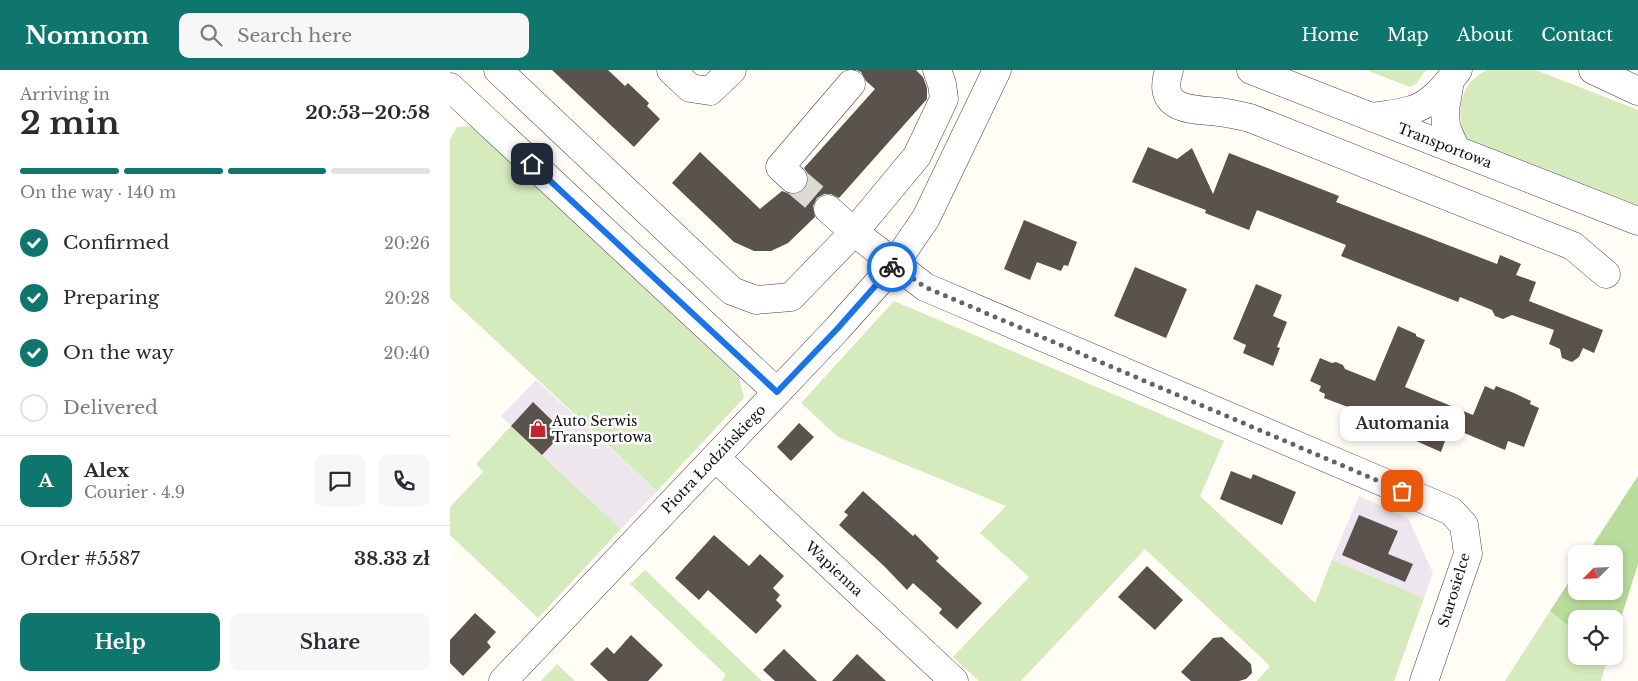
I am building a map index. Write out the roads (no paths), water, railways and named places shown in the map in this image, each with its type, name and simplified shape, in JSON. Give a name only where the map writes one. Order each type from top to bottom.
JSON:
[{"type":"street","points":[[498,70],[732,291],[756,300],[791,297],[854,232],[917,156],[944,99],[942,84],[936,70]]},
{"type":"street","points":[[671,70],[690,88],[710,91],[732,70]]},
{"type":"street","name":"Piotra Łodzińskiego","points":[[503,681],[716,458],[838,328],[894,265],[926,218],[997,70]]},
{"type":"street","points":[[1169,70],[1166,90],[1173,103],[1180,107],[1223,112],[1250,118],[1573,246],[1606,274]]},
{"type":"street","name":"Transportowa","points":[[1251,70],[1638,221]]},
{"type":"street","points":[[1593,70],[1638,90]]},
{"type":"street","points":[[1370,117],[1411,110],[1425,104],[1454,75]]},
{"type":"street","points":[[1454,75],[1445,110],[1446,127],[1456,150]]},
{"type":"street","points":[[793,179],[780,167],[851,84]]},
{"type":"street","points":[[453,97],[777,392]]},
{"type":"street","name":"Starosielce","points":[[828,209],[894,265],[925,287],[1451,512],[1464,525],[1468,554],[1424,681]]},
{"type":"street","name":"Wapienna","points":[[716,458],[954,681]]},
{"type":"tunnel","points":[[793,179],[828,209]]},
{"type":"place","name":"Auto Serwis Transportowa","points":[[538,429]]},
{"type":"place","name":"Automania","points":[[1402,491]]}]
